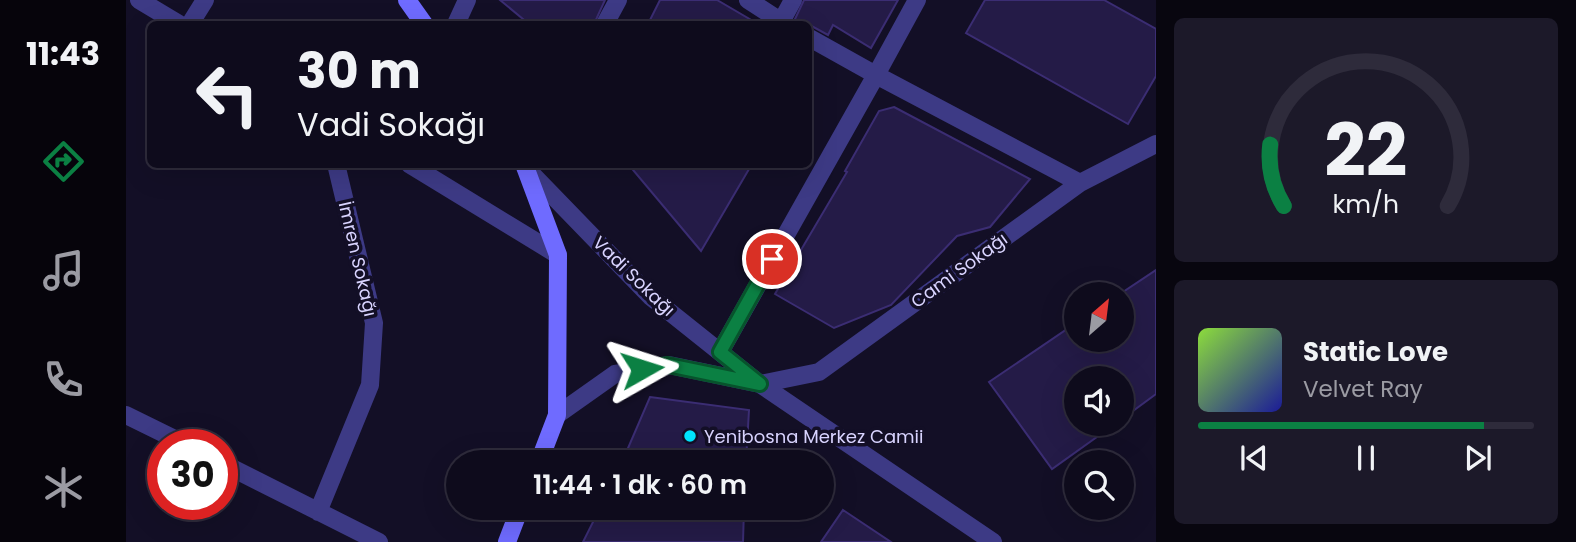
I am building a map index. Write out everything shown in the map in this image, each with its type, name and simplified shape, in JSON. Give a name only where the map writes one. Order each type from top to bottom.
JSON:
[{"type":"main road","points":[[407,0],[422,21]]},
{"type":"main road","points":[[527,168],[558,255],[557,415],[543,450]]},
{"type":"main road","points":[[507,542],[515,520]]},
{"type":"street","points":[[139,0],[174,21]]},
{"type":"street","points":[[192,21],[205,0]]},
{"type":"street","points":[[457,21],[467,0]]},
{"type":"street","points":[[607,21],[618,0]]},
{"type":"street","points":[[748,0],[780,21]]},
{"type":"street","points":[[784,21],[793,0]]},
{"type":"street","points":[[720,352],[917,0]]},
{"type":"street","points":[[812,39],[1080,183]]},
{"type":"street","name":"Cami Sokağı","points":[[760,384],[819,372],[1080,183],[1156,144]]},
{"type":"street","name":"İmren Sokağı","points":[[318,512],[370,385],[374,323],[338,168]]},
{"type":"street","points":[[416,168],[558,255]]},
{"type":"street","name":"Vadi Sokağı","points":[[528,168],[651,297],[760,384],[993,542]]},
{"type":"street","points":[[557,415],[615,374],[668,365],[760,384]]},
{"type":"street","points":[[126,415],[154,429]]},
{"type":"street","points":[[238,471],[376,541]]},
{"type":"building","points":[[500,0],[605,0],[595,21],[525,21]]},
{"type":"building","points":[[660,0],[717,0],[753,21],[650,21]]},
{"type":"building","points":[[804,0],[898,0],[871,48],[833,25],[828,35],[812,26],[812,21],[795,19]]},
{"type":"building","points":[[985,0],[1104,0],[1156,29],[1156,76],[1128,124],[966,33]]},
{"type":"building","points":[[894,107],[1030,179],[990,227],[957,236],[891,305],[834,328],[775,294],[847,172],[845,171],[879,111]]},
{"type":"building","points":[[631,168],[750,168],[701,251]]},
{"type":"building","points":[[1156,270],[1156,394],[1134,410],[1134,366],[1064,366],[1064,436],[1098,436],[1079,450],[1064,450],[1064,460],[1052,469],[989,382],[1064,331],[1064,352],[1134,352],[1134,285]]},
{"type":"building","name":"Yenibosna Merkez Camii","points":[[650,397],[749,410],[747,450],[627,450]]},
{"type":"building","points":[[843,510],[891,542],[821,542]]},
{"type":"building","points":[[594,520],[744,520],[743,542],[583,542]]},
{"type":"place","name":"Yenibosna Merkez Camii","points":[[690,436]]},
{"type":"route","points":[[642,369],[668,365],[760,384],[720,352],[772,259]]}]
